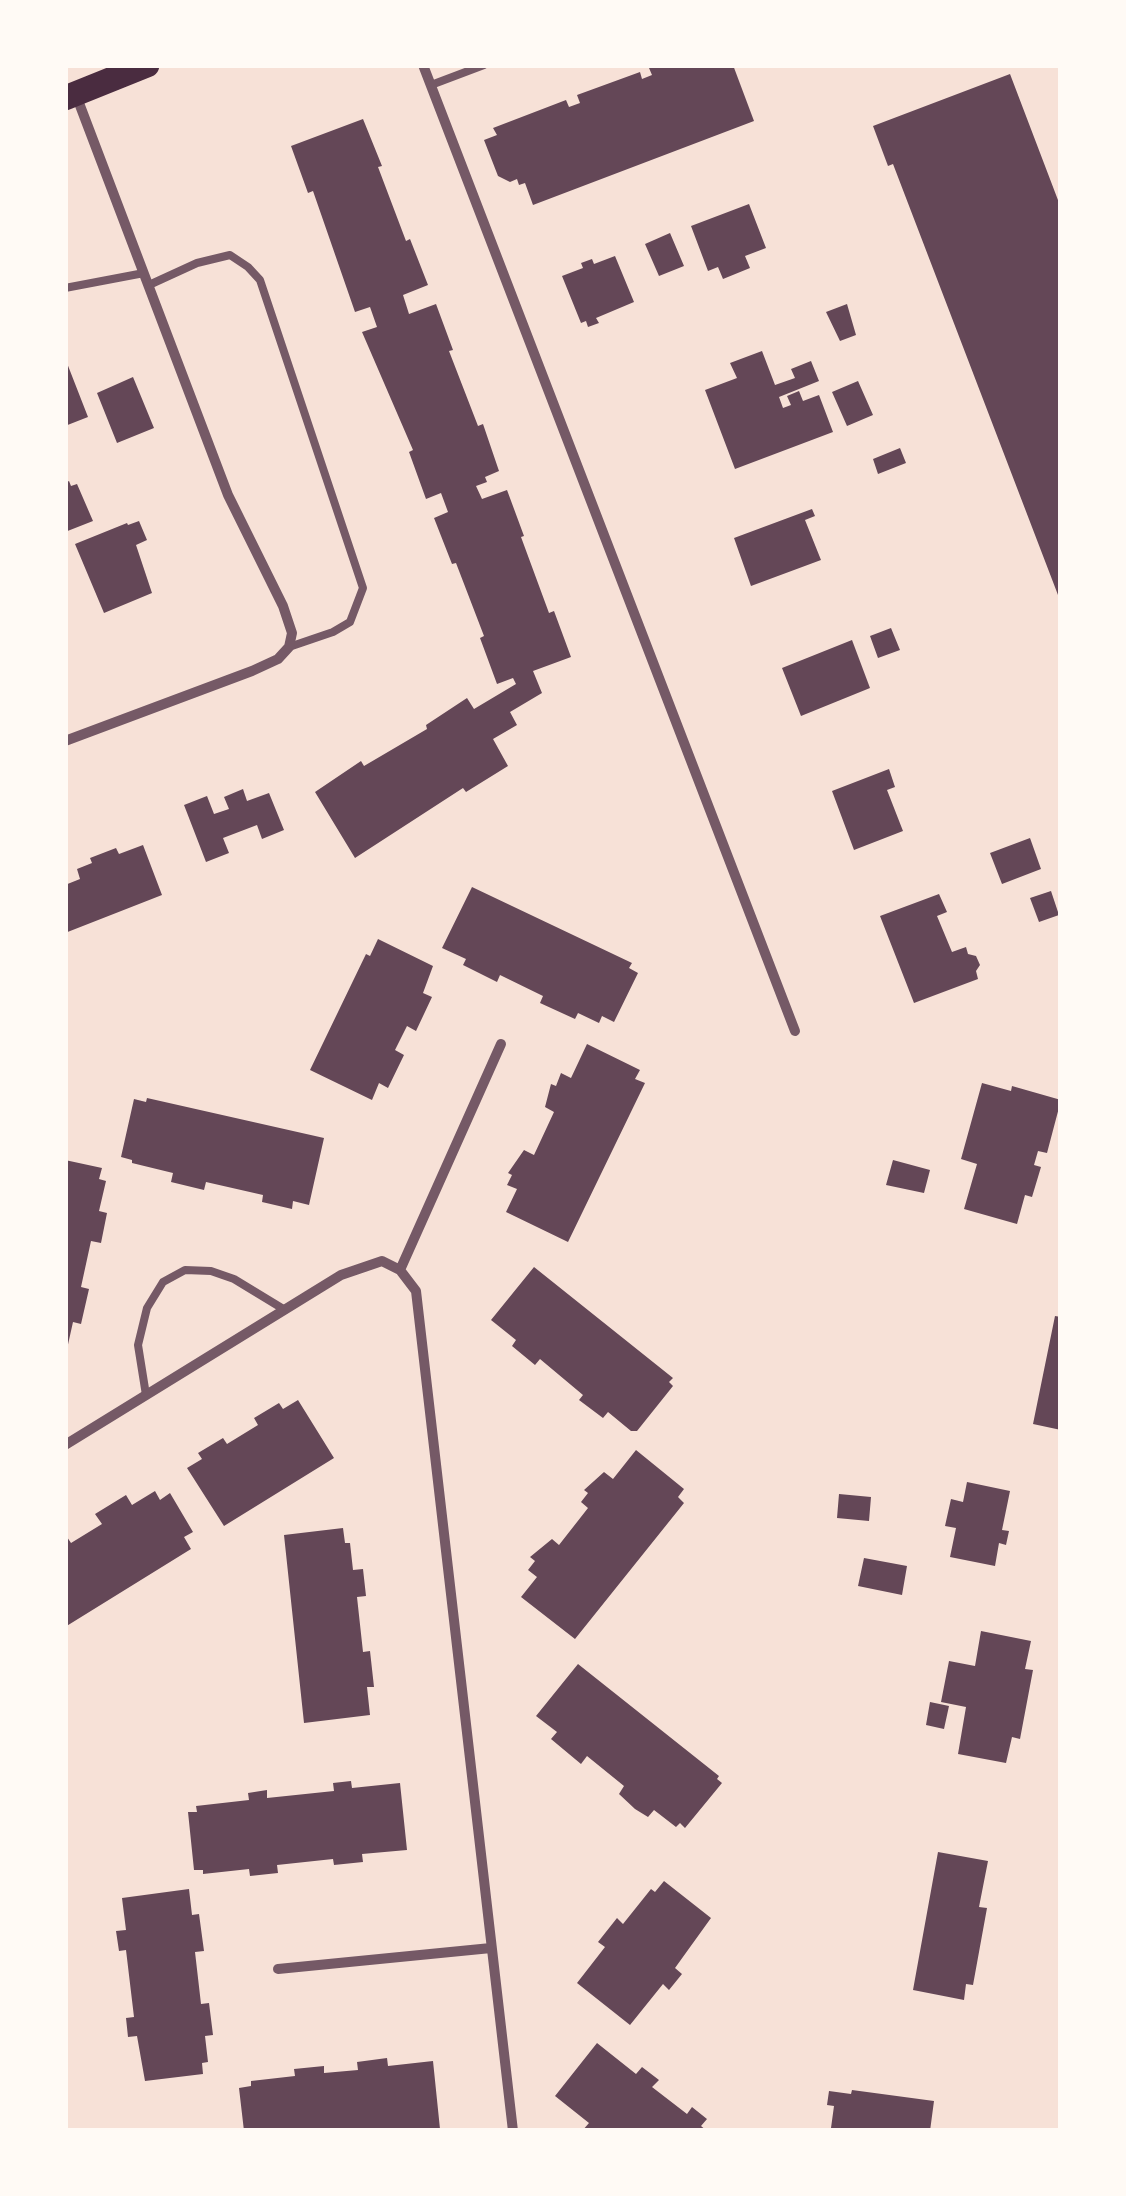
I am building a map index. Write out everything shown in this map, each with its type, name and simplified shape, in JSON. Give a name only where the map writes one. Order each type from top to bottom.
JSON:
[{"type":"main road","points":[[70,96],[146,65]]},
{"type":"street","points":[[423,65],[795,1031]]},
{"type":"street","points":[[65,740],[252,672],[278,659],[289,647],[292,634],[283,606],[228,495],[144,272],[70,96]]},
{"type":"street","points":[[400,1270],[501,1044]]},
{"type":"street","points":[[65,1445],[341,1275],[382,1261],[400,1270],[416,1290],[513,2131]]},
{"type":"street","points":[[278,1969],[491,1948]]},
{"type":"lane","points":[[431,85],[484,65]]},
{"type":"lane","points":[[149,285],[197,264],[230,255],[260,280],[363,588],[350,622],[289,647]]},
{"type":"lane","points":[[65,288],[144,272]]},
{"type":"lane","points":[[146,1395],[138,1345],[147,1308],[164,1282],[185,1270],[211,1271],[234,1279],[284,1310]]},
{"type":"building","points":[[733,65],[754,121],[533,205],[525,183],[519,185],[517,179],[510,182],[498,176],[484,140],[497,135],[493,128],[566,100],[569,107],[580,103],[577,95],[640,72],[642,79],[652,75],[649,68]]},
{"type":"building","points":[[1010,74],[1061,208],[1058,595],[893,164],[888,166],[873,126]]},
{"type":"building","points":[[363,119],[406,241],[410,239],[428,285],[403,295],[409,314],[436,304],[453,350],[449,351],[478,426],[483,424],[499,471],[476,486],[482,499],[507,490],[549,613],[554,611],[571,657],[533,671],[542,693],[510,712],[517,725],[493,739],[508,766],[466,792],[463,788],[355,858],[315,792],[361,761],[364,766],[427,729],[426,725],[467,698],[474,709],[516,684],[513,678],[497,684],[480,638],[484,636],[434,518],[448,512],[441,493],[426,499],[409,452],[413,450],[362,332],[377,327],[370,307],[355,312],[313,191],[308,193],[291,146]]},
{"type":"building","points":[[749,204],[766,248],[745,256],[750,268],[723,279],[718,267],[708,271],[691,226]]},
{"type":"building","points":[[670,233],[684,266],[659,276],[645,244]]},
{"type":"building","points":[[615,256],[634,302],[596,318],[599,323],[588,327],[586,321],[581,323],[562,276],[583,268],[581,263],[592,259],[594,264]]},
{"type":"building","points":[[847,304],[856,335],[840,341],[826,312]]},
{"type":"building","points":[[762,351],[775,385],[795,378],[791,369],[811,361],[819,381],[779,397],[783,408],[791,405],[787,396],[799,391],[803,401],[819,395],[833,432],[735,469],[705,390],[737,378],[730,363]]},
{"type":"building","points":[[65,358],[88,417],[65,426]]},
{"type":"building","points":[[133,377],[154,428],[117,443],[97,393]]},
{"type":"building","points":[[858,381],[873,415],[847,426],[832,392]]},
{"type":"building","points":[[900,448],[906,463],[878,474],[873,459]]},
{"type":"building","points":[[69,481],[71,486],[77,484],[93,521],[65,532],[65,483]]},
{"type":"building","points":[[812,509],[815,516],[805,520],[821,560],[751,586],[734,538]]},
{"type":"building","points":[[139,521],[147,540],[136,545],[152,593],[104,613],[75,544]]},
{"type":"building","points":[[891,628],[900,650],[878,658],[870,636]]},
{"type":"building","points":[[852,640],[870,688],[801,716],[782,668]]},
{"type":"building","points":[[889,769],[895,787],[887,790],[903,831],[854,850],[832,791]]},
{"type":"building","points":[[243,789],[247,801],[269,793],[284,830],[262,839],[257,825],[223,838],[229,853],[206,862],[184,805],[207,796],[214,814],[229,809],[224,797]]},
{"type":"building","points":[[1030,838],[1041,869],[1002,884],[990,853]]},
{"type":"building","points":[[143,845],[162,895],[65,933],[65,885],[80,879],[77,869],[92,863],[90,858],[116,848],[119,854]]},
{"type":"building","points":[[472,887],[632,963],[629,968],[638,973],[614,1022],[602,1016],[599,1023],[578,1013],[575,1019],[540,1003],[543,996],[500,975],[497,982],[463,965],[466,959],[442,948]]},
{"type":"building","points":[[1051,891],[1059,915],[1039,922],[1030,898]]},
{"type":"building","points":[[939,894],[947,912],[937,916],[952,952],[966,947],[968,954],[976,956],[980,965],[976,971],[978,979],[914,1003],[880,916]]},
{"type":"building","points":[[378,939],[433,966],[423,993],[432,997],[416,1031],[407,1026],[395,1050],[404,1055],[388,1088],[379,1083],[372,1100],[310,1070],[366,954],[370,956]]},
{"type":"building","points":[[587,1044],[640,1070],[635,1079],[645,1083],[568,1242],[506,1212],[517,1189],[507,1185],[512,1175],[508,1173],[524,1150],[534,1155],[554,1112],[545,1107],[551,1084],[556,1086],[561,1073],[571,1078]]},
{"type":"building","points":[[982,1083],[1011,1091],[1012,1086],[1061,1100],[1047,1153],[1038,1151],[1034,1165],[1041,1167],[1032,1197],[1025,1195],[1017,1224],[964,1209],[977,1164],[961,1159]]},
{"type":"building","points":[[147,1098],[324,1138],[309,1205],[293,1201],[292,1209],[262,1202],[263,1195],[206,1182],[204,1190],[171,1182],[173,1173],[121,1157],[134,1099],[146,1102]]},
{"type":"building","points":[[65,1160],[102,1168],[99,1179],[106,1181],[99,1211],[107,1213],[101,1243],[91,1241],[81,1287],[89,1289],[81,1324],[73,1322],[67,1349]]},
{"type":"building","points":[[893,1160],[930,1170],[924,1193],[886,1185]]},
{"type":"building","points":[[534,1267],[673,1378],[669,1382],[673,1386],[637,1431],[631,1431],[608,1412],[603,1418],[579,1400],[583,1395],[540,1359],[535,1365],[512,1346],[516,1340],[491,1320]]},
{"type":"building","points":[[1055,1316],[1061,1317],[1061,1430],[1033,1424]]},
{"type":"building","points":[[298,1400],[334,1458],[224,1526],[187,1468],[202,1459],[198,1453],[223,1438],[227,1444],[258,1425],[254,1418],[279,1403],[283,1409]]},
{"type":"building","points":[[636,1450],[684,1489],[678,1497],[684,1503],[575,1639],[521,1597],[537,1577],[528,1570],[535,1561],[530,1557],[552,1539],[559,1545],[588,1508],[581,1502],[588,1493],[584,1490],[604,1472],[613,1479]]},
{"type":"building","points":[[967,1482],[1010,1491],[1002,1530],[1009,1531],[1006,1545],[999,1543],[995,1566],[950,1557],[956,1528],[945,1526],[951,1499],[963,1502]]},
{"type":"building","points":[[155,1491],[160,1500],[170,1493],[193,1532],[184,1537],[191,1549],[65,1627],[65,1534],[71,1543],[102,1524],[95,1514],[126,1495],[132,1505]]},
{"type":"building","points":[[839,1494],[871,1497],[869,1521],[837,1518]]},
{"type":"building","points":[[343,1528],[345,1543],[350,1543],[353,1570],[363,1569],[366,1596],[357,1597],[363,1652],[370,1651],[374,1687],[367,1687],[370,1715],[304,1723],[284,1535]]},
{"type":"building","points":[[864,1558],[907,1566],[902,1595],[858,1586]]},
{"type":"building","points":[[981,1631],[1031,1641],[1025,1669],[1033,1670],[1020,1739],[1012,1737],[1006,1763],[958,1754],[966,1707],[941,1702],[949,1661],[975,1666]]},
{"type":"building","points":[[578,1664],[719,1776],[717,1779],[722,1783],[685,1828],[680,1823],[676,1827],[654,1810],[648,1817],[635,1809],[619,1794],[624,1786],[587,1756],[581,1764],[551,1739],[557,1732],[536,1716]]},
{"type":"building","points":[[930,1702],[949,1706],[944,1729],[926,1725]]},
{"type":"building","points":[[351,1781],[352,1788],[400,1783],[407,1850],[362,1854],[363,1862],[334,1865],[333,1859],[277,1865],[278,1873],[250,1876],[249,1869],[203,1874],[203,1870],[194,1870],[188,1812],[197,1812],[196,1806],[249,1800],[248,1793],[267,1790],[267,1798],[334,1791],[333,1783]]},
{"type":"building","points":[[938,1852],[988,1861],[979,1907],[987,1908],[973,1985],[966,1984],[964,2000],[913,1990]]},
{"type":"building","points":[[664,1881],[711,1918],[675,1968],[682,1974],[669,1990],[663,1984],[630,2025],[577,1983],[605,1947],[598,1942],[617,1918],[623,1924],[651,1889],[655,1892]]},
{"type":"building","points":[[189,1889],[192,1915],[199,1914],[204,1951],[195,1952],[201,2004],[209,2003],[213,2035],[205,2036],[208,2062],[202,2063],[203,2074],[145,2081],[137,2036],[128,2037],[126,2018],[134,2017],[126,1950],[119,1951],[116,1931],[126,1930],[122,1898]]},
{"type":"building","points":[[597,2043],[636,2074],[642,2067],[659,2080],[652,2087],[687,2114],[692,2107],[707,2119],[701,2126],[707,2131],[582,2131],[589,2123],[555,2096]]},
{"type":"building","points":[[387,2058],[388,2066],[433,2061],[440,2129],[244,2131],[239,2088],[251,2086],[251,2081],[295,2076],[294,2069],[324,2066],[324,2073],[358,2070],[357,2062]]},
{"type":"building","points":[[852,2090],[934,2101],[930,2131],[831,2128],[834,2106],[827,2105],[829,2091],[851,2094]]}]
